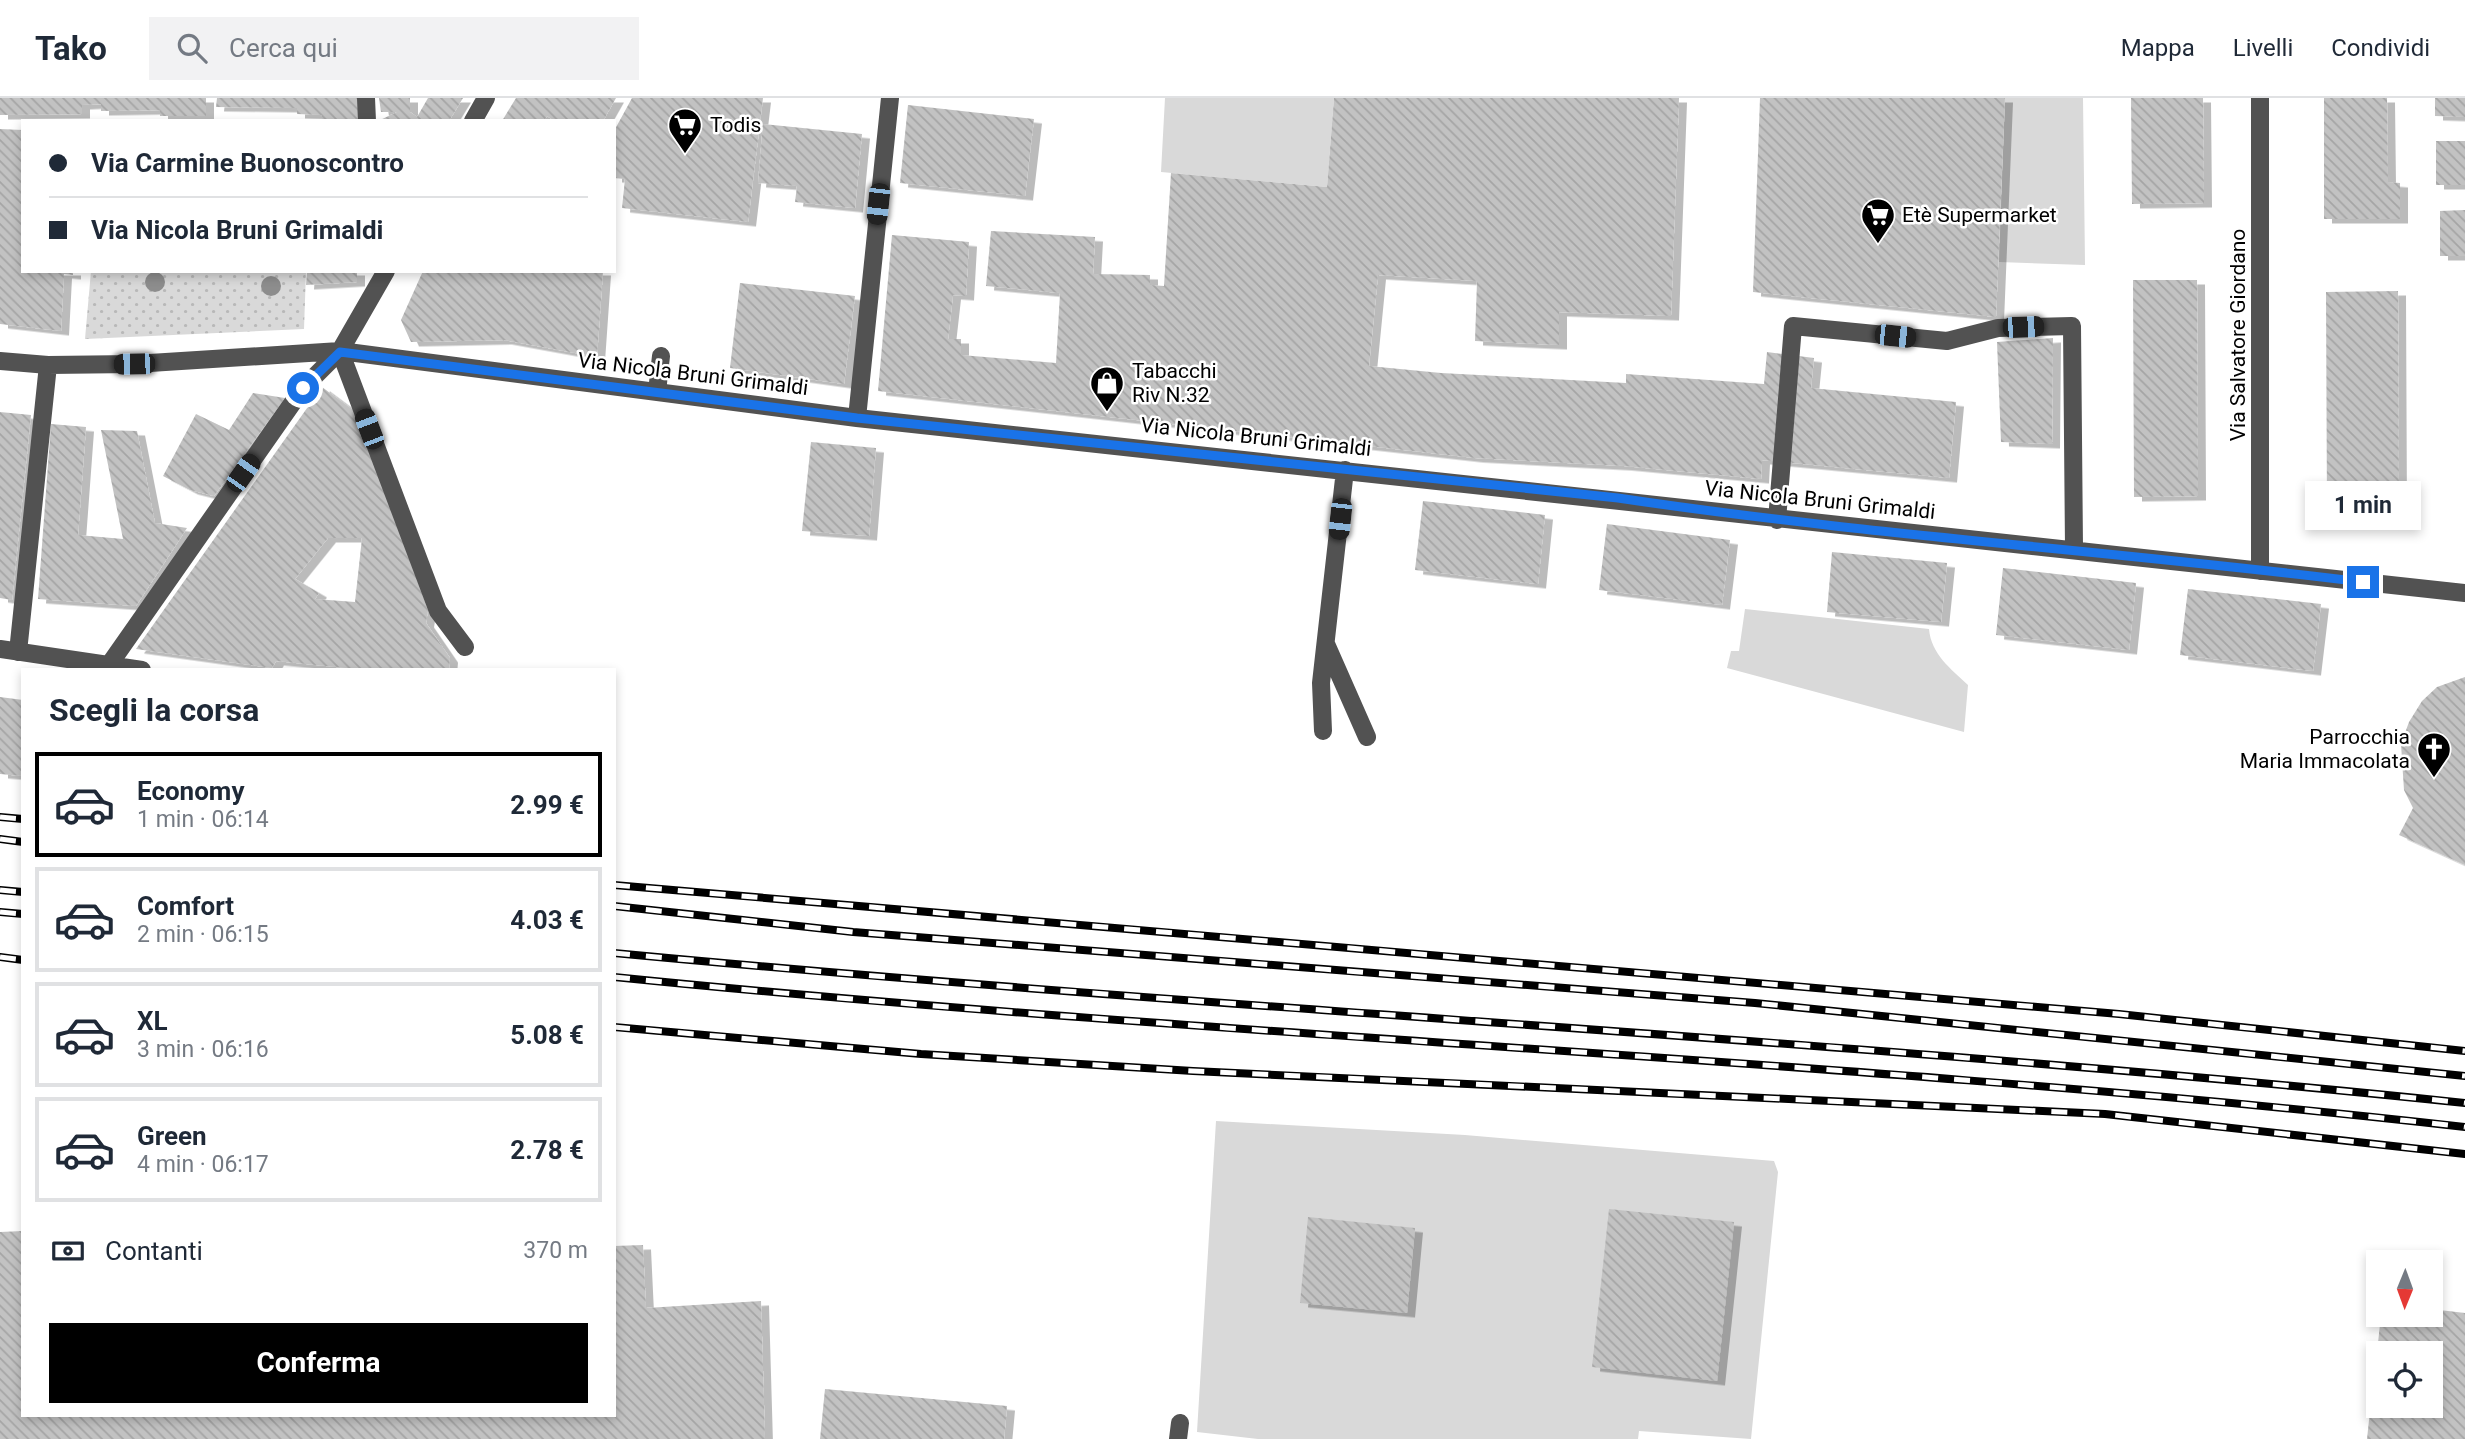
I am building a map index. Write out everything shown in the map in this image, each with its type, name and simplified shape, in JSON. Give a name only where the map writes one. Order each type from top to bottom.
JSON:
[{"type":"street","points":[[366,98],[367,119]]},
{"type":"street","points":[[474,119],[486,98]]},
{"type":"street","points":[[857,418],[890,98]]},
{"type":"street","name":"Via Salvatore Giordano","points":[[2260,98],[2260,571]]},
{"type":"street","points":[[370,273],[370,299]]},
{"type":"street","points":[[109,666],[303,388],[340,352],[385,273]]},
{"type":"street","points":[[1777,520],[1793,326],[1947,341],[1998,328],[2072,326],[2074,548]]},
{"type":"street","points":[[340,352],[438,611],[465,647]]},
{"type":"street","name":"Via Nicola Bruni Grimaldi","points":[[0,361],[48,365],[134,364],[340,352],[857,418],[1618,498],[1777,520],[2074,548],[2465,593]]},
{"type":"street","points":[[657,392],[661,356]]},
{"type":"street","points":[[48,365],[9,651],[126,668]]},
{"type":"street","points":[[1323,731],[1321,683],[1345,470]]},
{"type":"street","points":[[1326,644],[1367,737]]},
{"type":"shaded area","points":[[1165,98],[1334,98],[1327,187],[1161,172]]},
{"type":"shaded area","points":[[2005,98],[2083,98],[2085,265],[1999,262]]},
{"type":"shaded area","points":[[91,273],[306,273],[304,329],[85,339]]},
{"type":"shaded area","points":[[1745,609],[1929,629],[1938,653],[1968,685],[1964,732],[1727,668],[1731,651],[1739,651]]},
{"type":"shaded area","points":[[1216,1121],[1465,1135],[1774,1161],[1778,1172],[1751,1439],[1639,1431],[1638,1439],[1258,1439],[1197,1432]]},
{"type":"building","points":[[0,98],[206,98],[206,116],[160,116],[160,110],[101,111],[101,104],[82,105],[82,114],[0,115]]},
{"type":"building","points":[[217,98],[359,98],[358,119],[322,119],[322,115],[297,114],[297,108],[216,107]]},
{"type":"building","points":[[379,98],[410,98],[410,112],[417,117],[428,98],[463,98],[450,119],[382,119],[397,112],[381,112]]},
{"type":"building","points":[[516,98],[616,98],[604,119],[552,119],[547,116],[545,119],[503,119]]},
{"type":"building","name":"Todis","points":[[632,98],[763,98],[748,222],[622,208],[625,179],[616,178],[616,127]]},
{"type":"building","points":[[1334,98],[1679,98],[1671,316],[1559,312],[1559,345],[1475,341],[1477,281],[1378,275],[1369,366],[1441,373],[1626,383],[1626,374],[1764,384],[1767,352],[1814,358],[1811,388],[1956,402],[1949,478],[1762,460],[1761,479],[1624,466],[1475,458],[878,391],[892,235],[969,242],[966,296],[953,295],[948,339],[961,339],[961,355],[1056,363],[1060,293],[986,286],[991,231],[1095,237],[1093,274],[1150,275],[1150,285],[1164,286],[1171,173],[1327,187]]},
{"type":"building","points":[[1760,98],[2005,98],[1996,317],[1753,292]]},
{"type":"building","points":[[2131,98],[2203,98],[2204,203],[2132,204]]},
{"type":"building","points":[[2324,98],[2387,98],[2388,182],[2400,183],[2400,219],[2324,219]]},
{"type":"building","points":[[2435,98],[2465,98],[2465,117],[2435,116]]},
{"type":"building","points":[[908,105],[1034,119],[1025,196],[900,183]]},
{"type":"building","points":[[763,124],[862,134],[855,208],[795,202],[797,186],[758,183]]},
{"type":"building","points":[[0,129],[21,130],[21,273],[73,273],[73,275],[64,274],[61,331],[0,324]]},
{"type":"building","points":[[2436,141],[2465,141],[2465,185],[2436,185]]},
{"type":"building","points":[[2465,210],[2465,256],[2440,256],[2440,211]]},
{"type":"building","points":[[307,273],[357,273],[357,282],[306,285]]},
{"type":"building","points":[[422,273],[603,273],[597,357],[504,340],[411,342],[401,320]]},
{"type":"building","points":[[2133,280],[2197,280],[2198,496],[2134,497]]},
{"type":"building","points":[[740,283],[855,296],[844,384],[730,368]]},
{"type":"building","points":[[2398,291],[2399,511],[2327,511],[2326,292]]},
{"type":"building","points":[[2053,338],[2052,444],[2001,442],[1997,342]]},
{"type":"building","points":[[322,387],[357,413],[428,610],[426,623],[450,658],[449,668],[346,668],[276,661],[272,668],[136,649]],"holes":[[[328,538],[362,538],[355,602],[315,599],[319,593],[295,579]]]},
{"type":"building","points":[[253,393],[285,398],[214,496],[190,490],[163,476],[196,414],[229,430]]},
{"type":"building","points":[[0,412],[31,415],[12,600],[0,598]]},
{"type":"building","points":[[51,424],[86,427],[78,535],[123,539],[101,430],[137,431],[155,523],[187,528],[136,606],[38,599]]},
{"type":"building","points":[[811,442],[876,448],[869,536],[802,531]]},
{"type":"building","points":[[1423,501],[1545,515],[1538,584],[1415,570]]},
{"type":"building","points":[[1607,524],[1730,540],[1722,605],[1599,590]]},
{"type":"building","points":[[1832,552],[1947,563],[1941,622],[1827,612]]},
{"type":"building","points":[[2003,568],[2136,583],[2129,650],[1996,635]]},
{"type":"building","points":[[2188,589],[2321,604],[2313,671],[2180,655]]},
{"type":"building","name":"Parrocchia Maria Immacolata","points":[[2465,677],[2465,865],[2399,835],[2413,808],[2404,790],[2401,744],[2409,722],[2422,701],[2437,687]]},
{"type":"building","points":[[0,697],[21,700],[21,776],[0,774]]},
{"type":"building","points":[[1609,1209],[1734,1222],[1717,1381],[1592,1367]]},
{"type":"building","points":[[1308,1217],[1415,1228],[1407,1313],[1300,1303]]},
{"type":"building","points":[[21,1231],[21,1417],[616,1417],[616,1246],[643,1245],[646,1308],[761,1301],[765,1439],[0,1439],[0,1232]]},
{"type":"building","points":[[2443,1310],[2465,1313],[2465,1439],[2367,1439],[2369,1418],[2443,1418],[2443,1341],[2378,1341],[2380,1327],[2443,1327]]},
{"type":"building","points":[[825,1389],[1007,1406],[1004,1439],[820,1439]]},
{"type":"railway","points":[[0,817],[21,819]]},
{"type":"railway","points":[[0,839],[21,842]]},
{"type":"railway","points":[[616,885],[2119,1014],[2465,1051]]},
{"type":"railway","points":[[0,890],[21,892]]},
{"type":"railway","points":[[616,906],[853,932],[1755,1003],[2465,1076]]},
{"type":"railway","points":[[0,912],[21,914]]},
{"type":"railway","points":[[616,953],[1077,992],[2003,1061],[2465,1103]]},
{"type":"railway","points":[[0,957],[21,960]]},
{"type":"railway","points":[[616,977],[1077,1017],[2003,1083],[2465,1127]]},
{"type":"railway","points":[[616,1027],[921,1054],[1193,1071],[2105,1114],[2465,1154]]},
{"type":"place","name":"Todis","points":[[685,155]]},
{"type":"place","name":"Etè Supermarket","points":[[1878,245]]},
{"type":"place","name":"Tabacchi Riv N.32","points":[[1107,413]]},
{"type":"place","name":"Parrocchia Maria Immacolata","points":[[2434,779]]},
{"type":"route","points":[[303,388],[340,352],[857,418],[1618,498],[1735,516],[2074,548],[2363,582]]}]
